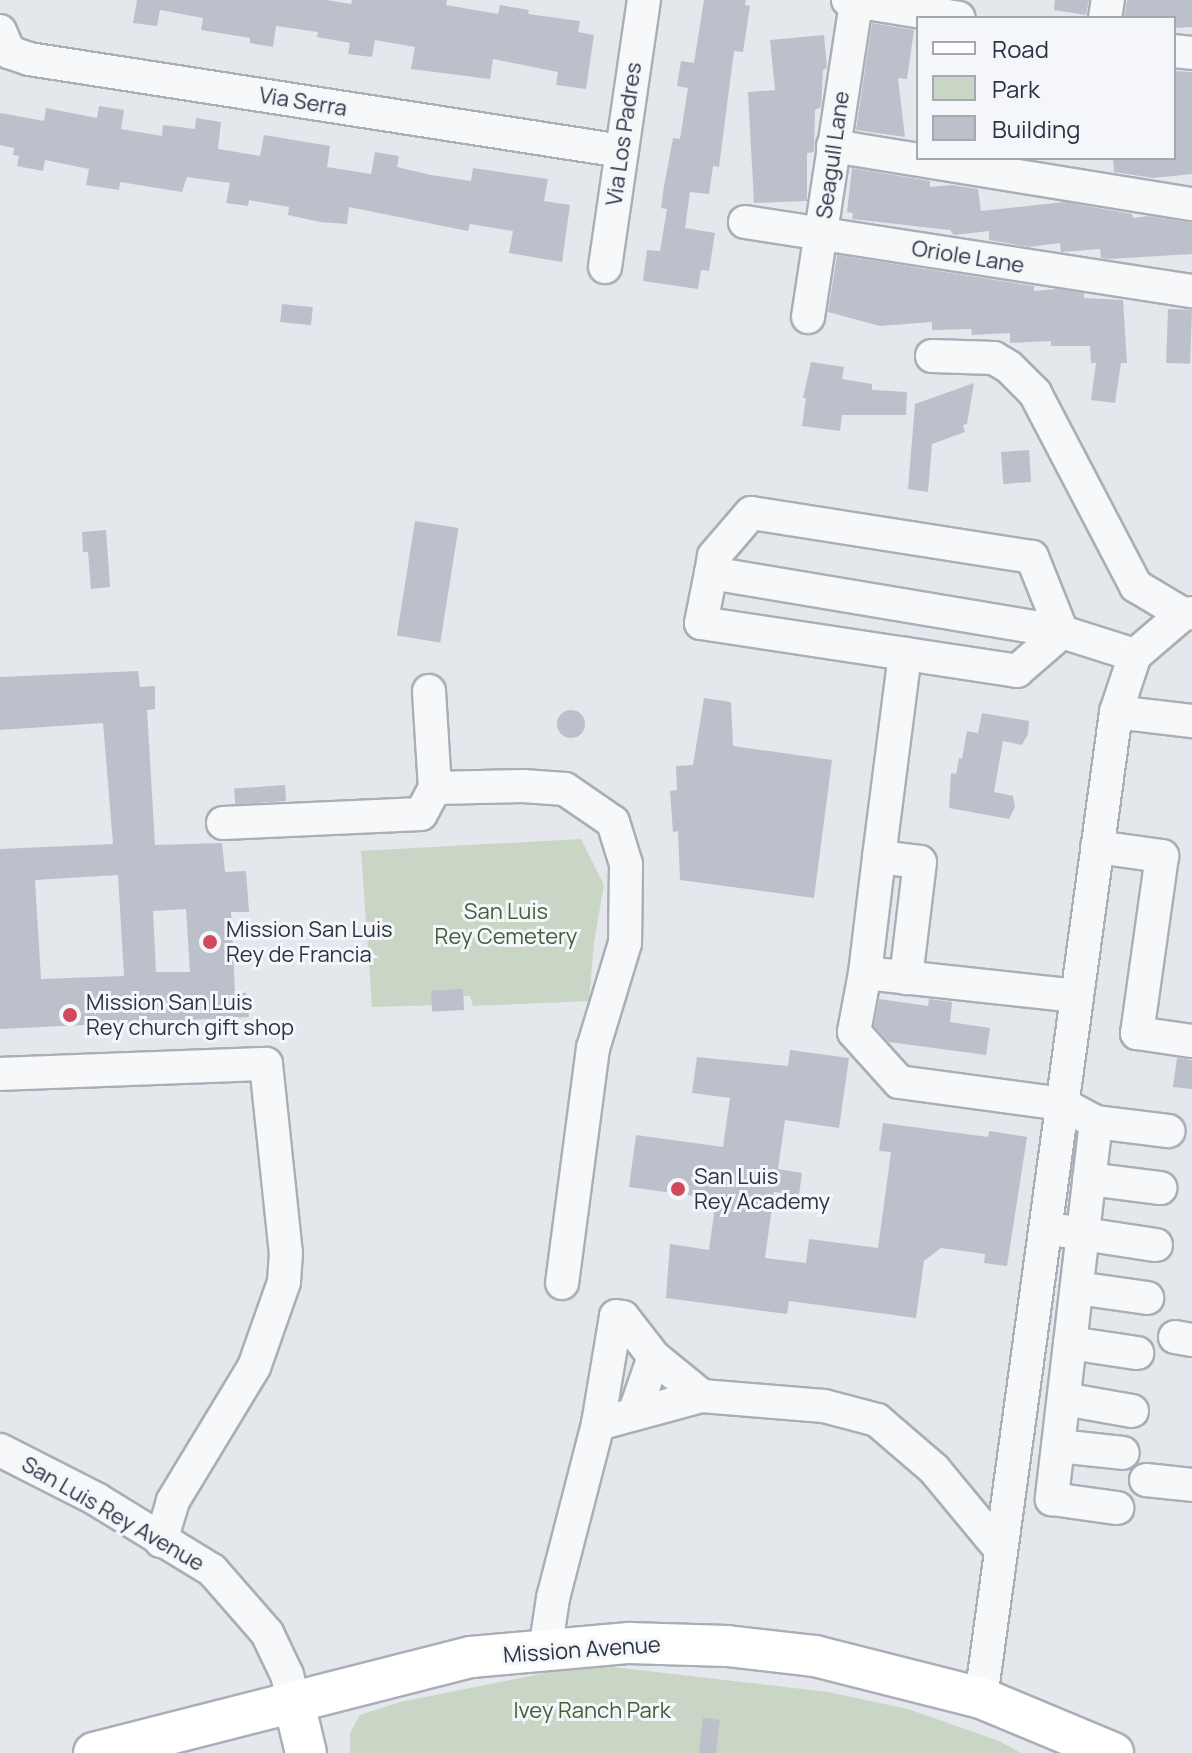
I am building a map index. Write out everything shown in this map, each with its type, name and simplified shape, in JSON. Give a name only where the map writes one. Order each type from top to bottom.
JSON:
[{"type":"main road","name":"Mission Avenue","points":[[94,1753],[471,1657],[629,1643],[727,1646],[815,1656],[981,1698],[1113,1753]]},
{"type":"main road","points":[[294,1703],[306,1753]]},
{"type":"street","name":"Via Los Padres","points":[[605,267],[644,0]]},
{"type":"street","points":[[852,1],[949,16]]},
{"type":"street","name":"Seagull Lane","points":[[808,317],[852,1]]},
{"type":"street","name":"Via Serra","points":[[0,31],[9,52],[29,59],[621,151]]},
{"type":"street","points":[[833,146],[916,159]]},
{"type":"street","points":[[920,160],[1192,204]]},
{"type":"street","name":"Oriole Lane","points":[[745,222],[1192,291]]},
{"type":"street","points":[[932,356],[994,358],[1009,367],[1035,393],[1136,586],[1188,614],[1135,655],[1116,712],[981,1698]]},
{"type":"street","points":[[751,513],[1032,557],[1062,632],[1017,671],[701,623],[714,556],[751,513]]},
{"type":"street","points":[[711,573],[1062,632],[1135,655]]},
{"type":"street","points":[[905,654],[865,973],[854,1032],[899,1082],[1062,1104],[1096,1122],[1168,1131]]},
{"type":"street","points":[[223,823],[421,814],[435,788],[429,691]]},
{"type":"street","points":[[1116,712],[1192,721]]},
{"type":"street","points":[[435,788],[523,786],[565,789],[613,822],[626,864],[625,943],[593,1048],[562,1283]]},
{"type":"street","points":[[1097,847],[1162,856],[1137,1033],[1192,1041]]},
{"type":"street","points":[[879,857],[920,862],[906,978]]},
{"type":"street","points":[[865,973],[1077,996]]},
{"type":"street","points":[[0,1074],[266,1064],[286,1253],[284,1282],[254,1367],[173,1501],[161,1541]]},
{"type":"street","points":[[1096,1122],[1052,1499],[1117,1508]]},
{"type":"street","points":[[1089,1179],[1160,1188]]},
{"type":"street","points":[[1045,1229],[1156,1245]]},
{"type":"street","points":[[1077,1288],[1147,1298]]},
{"type":"street","points":[[545,1651],[567,1546],[598,1424],[616,1316],[623,1317],[654,1357],[702,1396]]},
{"type":"street","points":[[1070,1343],[1137,1353]]},
{"type":"street","points":[[634,1414],[654,1357]]},
{"type":"street","points":[[598,1424],[702,1396],[824,1406],[877,1420],[934,1469],[1001,1550]]},
{"type":"street","points":[[1064,1399],[1132,1411]]},
{"type":"street","points":[[1058,1446],[1123,1453]]},
{"type":"street","name":"San Luis Rey Avenue","points":[[0,1450],[96,1499],[212,1570],[267,1633],[287,1675],[294,1703]]},
{"type":"street","points":[[1146,1480],[1192,1485]]},
{"type":"green space","name":"San Luis Rey Cemetery","points":[[581,839],[604,885],[594,942],[589,1001],[473,1006],[470,996],[442,996],[441,1005],[372,1007],[361,851]]},
{"type":"green space","name":"Ivey Ranch Park","points":[[612,1667],[828,1692],[908,1709],[999,1741],[1021,1753],[350,1753],[350,1733],[360,1715],[400,1702],[550,1672]]},
{"type":"building","points":[[137,0],[326,0],[351,4],[352,0],[447,0],[446,5],[498,14],[500,5],[529,10],[528,14],[580,21],[578,32],[594,35],[586,89],[556,85],[558,72],[493,59],[490,79],[411,69],[415,47],[375,40],[372,57],[348,54],[350,43],[317,37],[318,32],[276,26],[273,47],[250,43],[250,38],[201,30],[203,18],[160,10],[157,26],[133,23]]},
{"type":"building","points":[[704,0],[746,0],[745,5],[750,6],[743,52],[734,51],[719,167],[713,166],[709,194],[690,192],[685,228],[715,233],[709,271],[701,270],[698,289],[643,281],[647,250],[660,251],[667,209],[661,208],[664,186],[673,138],[680,139],[688,88],[677,86],[681,61],[694,63]]},
{"type":"building","points":[[1055,0],[1089,0],[1086,15],[1054,10]]},
{"type":"building","points":[[1127,0],[1192,0],[1192,27],[1176,28],[1176,16],[1124,16]]},
{"type":"building","points":[[872,23],[914,30],[907,79],[898,78],[905,137],[856,130]]},
{"type":"building","points":[[824,35],[827,68],[823,70],[821,107],[815,110],[814,152],[807,153],[807,201],[754,203],[748,92],[775,90],[770,40]]},
{"type":"building","points":[[1176,71],[1192,72],[1192,174],[1153,178],[1114,172],[1113,160],[1176,160]]},
{"type":"building","points":[[99,106],[124,110],[121,129],[162,136],[163,125],[195,129],[196,118],[221,122],[218,149],[260,156],[264,135],[330,146],[327,167],[371,174],[375,152],[399,156],[397,167],[431,175],[471,181],[473,168],[548,179],[544,201],[570,205],[562,262],[509,253],[513,231],[470,224],[468,231],[349,207],[347,224],[320,222],[288,215],[289,207],[249,200],[248,206],[226,203],[230,183],[187,177],[182,192],[120,182],[119,190],[86,185],[89,169],[45,160],[43,171],[17,166],[19,156],[13,155],[14,148],[0,145],[0,113],[44,121],[46,108],[97,118]]},
{"type":"building","points":[[852,168],[930,181],[930,187],[952,185],[978,189],[981,211],[1064,202],[1132,214],[1133,218],[1149,216],[1192,223],[1192,254],[1109,259],[1101,258],[1100,249],[1061,252],[1060,243],[1029,247],[989,240],[989,231],[954,235],[950,230],[852,219],[853,213],[847,212]]},
{"type":"building","points":[[837,255],[1034,286],[1034,291],[1057,289],[1084,293],[1084,298],[1123,300],[1127,363],[1121,363],[1115,403],[1091,400],[1096,363],[1091,363],[1090,346],[1051,346],[1051,341],[1010,343],[1010,333],[972,335],[971,329],[932,330],[932,322],[880,326],[828,312]]},
{"type":"building","points":[[282,304],[313,307],[311,325],[280,322]]},
{"type":"building","points":[[1168,309],[1192,310],[1190,364],[1166,363]]},
{"type":"building","points":[[811,362],[844,367],[842,379],[872,384],[872,390],[907,392],[906,415],[842,415],[840,431],[802,426],[806,398],[803,398]]},
{"type":"building","points":[[974,383],[967,424],[963,425],[965,432],[932,444],[928,492],[908,489],[915,404]]},
{"type":"building","points":[[1029,450],[1031,482],[1003,484],[1001,452]]},
{"type":"building","points":[[415,521],[458,528],[440,642],[397,636]]},
{"type":"building","points":[[106,530],[110,587],[91,589],[88,552],[83,552],[82,532]]},
{"type":"building","points":[[138,671],[140,687],[155,686],[155,709],[147,710],[155,845],[222,843],[225,872],[246,871],[249,912],[231,912],[235,992],[246,993],[249,1017],[0,1029],[0,849],[113,844],[103,723],[0,730],[0,677]],"holes":[[[118,875],[124,976],[41,979],[35,880]],[[186,909],[190,972],[156,972],[153,911]]]},
{"type":"building","points":[[704,698],[731,702],[733,746],[832,760],[814,898],[680,880],[678,831],[673,832],[670,791],[677,790],[676,766],[693,765]]},
{"type":"building","points":[[571,710],[581,714],[585,724],[581,734],[571,738],[561,734],[557,724],[561,714]]},
{"type":"building","points":[[982,713],[1029,721],[1028,734],[1022,745],[1003,741],[994,792],[1013,796],[1015,807],[1009,819],[949,808],[951,773],[956,774],[959,758],[962,759],[967,731],[978,733]]},
{"type":"building","points":[[285,785],[286,801],[235,805],[234,789]]},
{"type":"building","points":[[463,989],[464,1010],[432,1012],[431,991]]},
{"type":"building","points":[[879,999],[928,1006],[929,999],[952,1002],[950,1022],[990,1028],[986,1055],[889,1042],[874,1026]]},
{"type":"building","points":[[790,1050],[849,1058],[839,1128],[785,1120],[778,1169],[802,1173],[799,1195],[774,1192],[765,1258],[806,1263],[809,1239],[878,1248],[891,1152],[879,1151],[883,1123],[988,1137],[989,1131],[1027,1137],[1007,1266],[984,1263],[985,1254],[941,1248],[924,1261],[916,1318],[789,1301],[787,1314],[666,1298],[670,1244],[709,1250],[716,1199],[629,1187],[636,1135],[723,1147],[730,1098],[692,1093],[697,1057],[788,1066]]},
{"type":"building","points":[[1177,1058],[1192,1060],[1192,1089],[1173,1087]]},
{"type":"building","points":[[703,1718],[720,1720],[716,1753],[699,1753]]},
{"type":"place","name":"Mission San Luis Rey de Francia","points":[[210,942]]},
{"type":"place","name":"Mission San Luis Rey church gift shop","points":[[70,1015]]},
{"type":"place","name":"San Luis Rey Academy","points":[[678,1189]]}]
